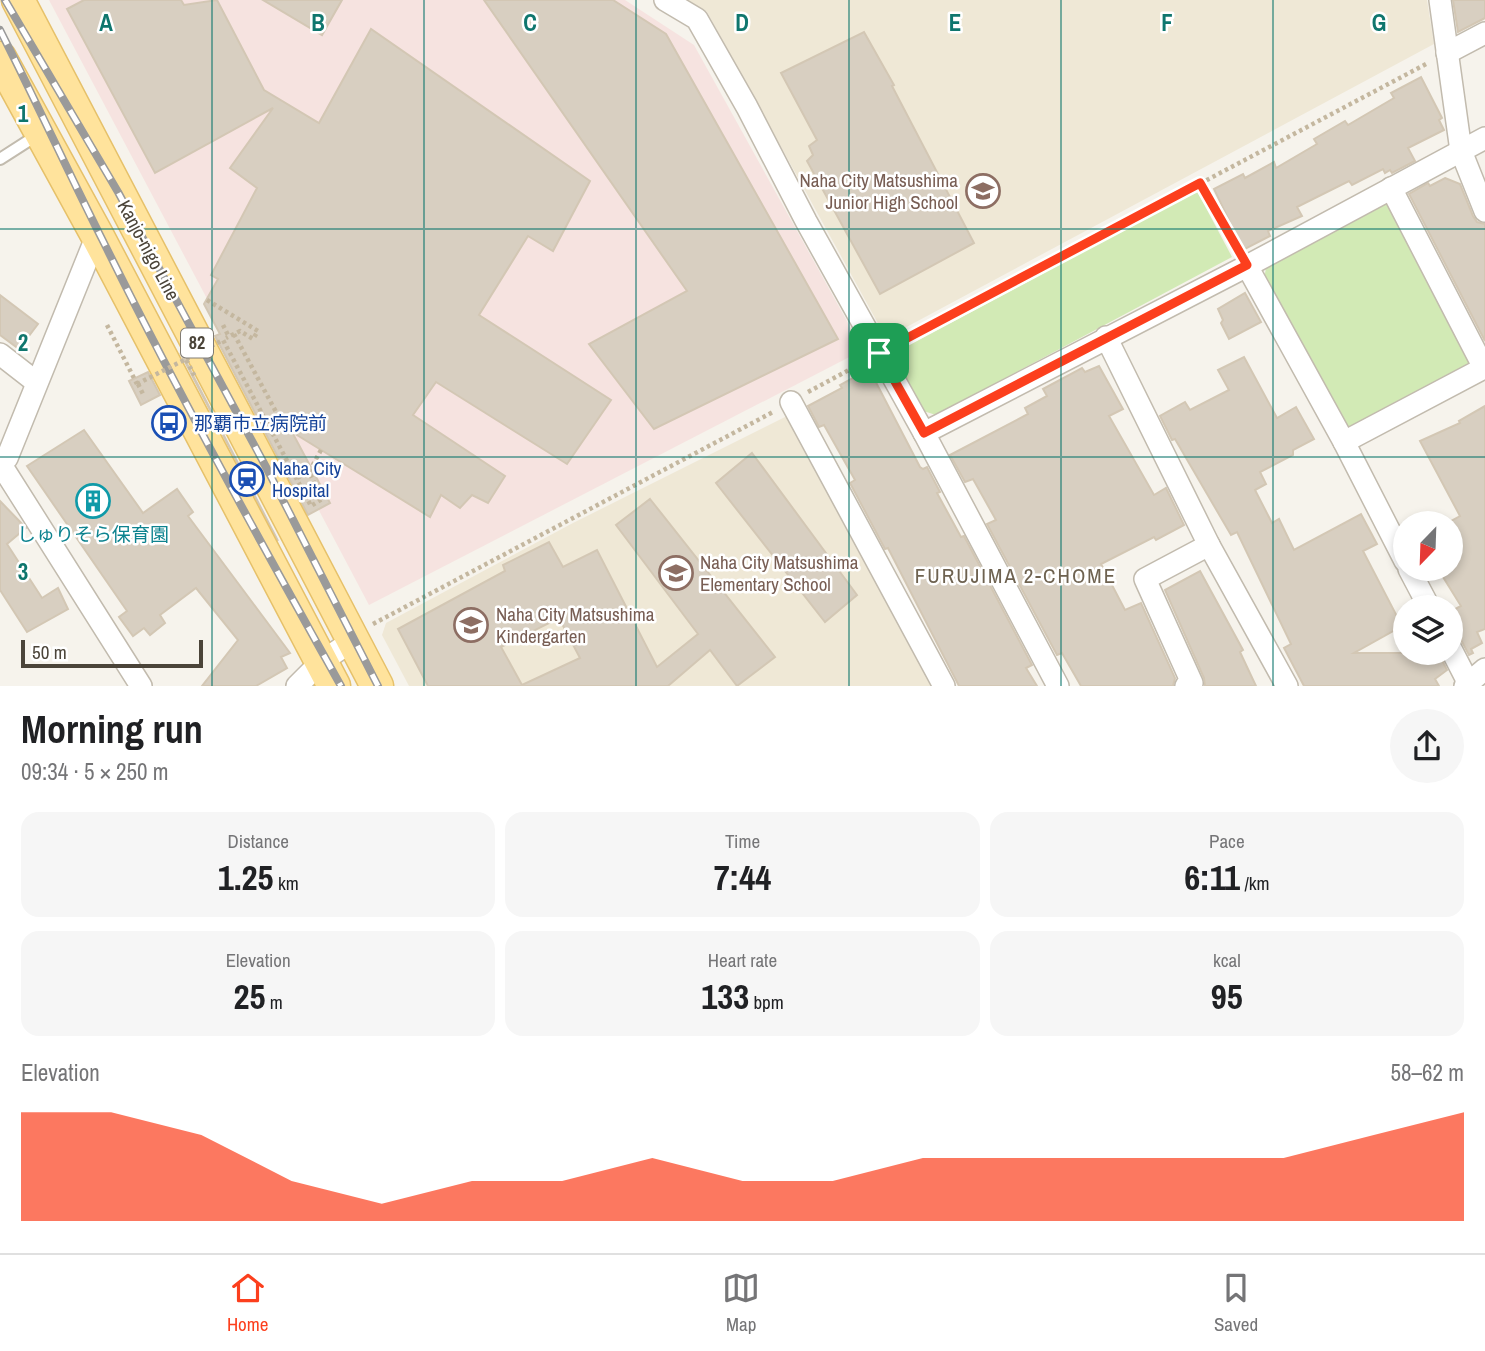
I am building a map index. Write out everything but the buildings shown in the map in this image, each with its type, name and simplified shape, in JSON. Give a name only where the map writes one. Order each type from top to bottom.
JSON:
[{"type":"main road","name":"Kanjo-nigo Line","points":[[18,0],[377,686]]},
{"type":"main road","name":"Kanjo-nigo Line","points":[[2,65],[97,235],[328,674]]},
{"type":"street","points":[[665,0],[697,19],[924,433],[1058,686]]},
{"type":"street","points":[[1440,0],[1461,151],[1485,211]]},
{"type":"street","points":[[1447,53],[1485,33]]},
{"type":"street","points":[[924,433],[1485,138]]},
{"type":"street","points":[[1344,442],[1484,368],[1391,188]]},
{"type":"street","points":[[97,235],[7,458],[0,463],[141,686]]},
{"type":"street","points":[[1247,265],[1393,538]]},
{"type":"street","points":[[1106,337],[1209,545],[1287,686]]},
{"type":"street","points":[[0,354],[36,382]]},
{"type":"street","points":[[791,402],[943,686]]},
{"type":"street","points":[[1190,685],[1144,579],[1209,545]]},
{"type":"street","points":[[297,686],[328,674],[351,639]]},
{"type":"street","points":[[1459,665],[1468,685],[1485,669]]},
{"type":"lane","points":[[0,159],[41,132]]},
{"type":"path","points":[[351,639],[879,353],[1447,53]]},
{"type":"path","points":[[1200,183],[1247,265]]},
{"type":"path","points":[[138,384],[240,331],[253,339],[258,331],[206,299]]},
{"type":"path","points":[[107,325],[144,396]]},
{"type":"path","points":[[223,325],[310,506],[322,499],[309,472]]},
{"type":"path","points":[[229,337],[282,423]]},
{"type":"path","points":[[186,359],[195,376]]},
{"type":"path","points":[[297,479],[309,472],[321,450]]},
{"type":"shaded area","name":"Naha City Hospital","points":[[49,0],[625,0],[694,45],[863,350],[369,605]]},
{"type":"shaded area","name":"Naha City Matsushima Junior High School","points":[[687,0],[1427,0],[1434,44],[886,338],[707,12]]},
{"type":"shaded area","name":"Naha City Matsushima Elementary School","points":[[789,415],[932,686],[409,686],[382,635],[386,623],[573,523]]},
{"type":"green space","points":[[1197,191],[1232,257],[936,415],[917,409],[889,356]]},
{"type":"green space","points":[[1389,197],[1475,363],[1348,432],[1263,285],[1267,262]]},
{"type":"railway","points":[[5,0],[118,192],[266,467],[378,686]]},
{"type":"railway","points":[[0,30],[162,357],[341,686]]},
{"type":"place","name":"Naha City Matsushima Junior High School","points":[[983,191]]},
{"type":"place","name":"那覇市立病院前","points":[[169,423]]},
{"type":"place","name":"Naha City Hospital","points":[[247,479]]},
{"type":"place","name":"しゅりそら保育園","points":[[93,501]]},
{"type":"place","name":"Naha City Matsushima Elementary School","points":[[676,573]]},
{"type":"place","name":"Naha City Matsushima Kindergarten","points":[[471,625]]},
{"type":"district","name":"FURUJIMA 2-CHOME","points":[[1016,576]]},
{"type":"route","points":[[1200,183],[1247,265],[924,433],[879,353],[1200,183]]}]
